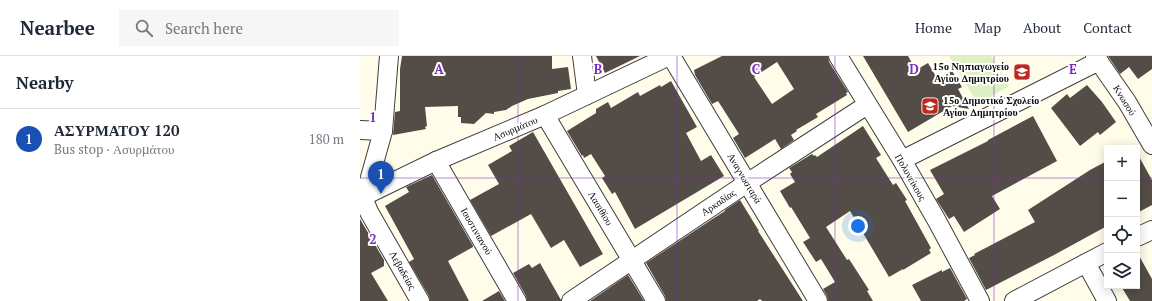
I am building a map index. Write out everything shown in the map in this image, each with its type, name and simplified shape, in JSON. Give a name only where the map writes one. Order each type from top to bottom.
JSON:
[{"type":"street","points":[[361,198],[369,181],[383,131],[389,56]]},
{"type":"street","points":[[582,56],[587,95]]},
{"type":"street","name":"Ασυρμάτου","points":[[361,198],[436,161],[545,115],[670,56]]},
{"type":"street","name":"Αναγνωσταρά","points":[[670,56],[818,301]]},
{"type":"street","name":"Πολυνείκους","points":[[838,56],[902,160],[980,301]]},
{"type":"street","points":[[902,160],[1097,59]]},
{"type":"street","name":"Κνωσού","points":[[1097,59],[1127,102],[1152,145]]},
{"type":"street","name":"Αρκαδίας","points":[[571,301],[632,259],[867,105]]},
{"type":"street","name":"Λασιθίου","points":[[545,115],[656,301]]},
{"type":"street","points":[[360,130],[383,131]]},
{"type":"street","name":"Ιουστινιανού","points":[[436,161],[517,301]]},
{"type":"street","name":"Λεβαδείας","points":[[361,198],[420,301]]},
{"type":"street","points":[[1140,236],[1152,230]]},
{"type":"street","points":[[1014,301],[1105,253]]},
{"type":"street","points":[[1086,263],[1107,301]]},
{"type":"green space","points":[[949,56],[991,56],[1009,86],[978,104]]},
{"type":"building","points":[[402,56],[552,56],[552,69],[568,67],[571,89],[528,99],[506,110],[494,112],[494,114],[486,113],[474,124],[461,123],[461,117],[458,117],[458,106],[425,107],[426,129],[393,135],[395,112],[400,111],[400,69]]},
{"type":"building","points":[[596,56],[640,56],[605,73]]},
{"type":"building","points":[[722,56],[828,56],[829,62],[848,92],[846,93],[847,95],[816,114],[818,117],[796,130],[797,131],[791,135],[794,140],[781,149],[775,139],[745,158],[733,138],[739,134],[718,101],[712,104],[695,75],[694,70]],"holes":[[[777,62],[794,89],[772,104],[754,77]]]},
{"type":"building","name":"15ο Δημοτικό Σχολείο Αγίου Δημητρίου","points":[[863,56],[908,56],[916,70],[928,63],[938,80],[952,71],[962,87],[958,89],[969,109],[952,106],[908,132]]},
{"type":"building","points":[[1108,56],[1152,56],[1152,69],[1138,79],[1129,67],[1120,74]]},
{"type":"building","points":[[671,81],[697,127],[686,133],[701,161],[711,155],[724,176],[635,229],[615,192],[612,194],[602,178],[605,176],[591,154],[584,158],[567,131],[596,113],[596,109],[608,102],[611,108],[638,92],[640,96]]},
{"type":"building","points":[[1087,85],[1102,102],[1116,122],[1100,135],[1098,132],[1080,146],[1051,108],[1067,94],[1070,98]]},
{"type":"building","points":[[1033,116],[1057,161],[992,196],[1000,209],[964,232],[954,216],[949,219],[936,199],[944,194],[930,170],[988,141]]},
{"type":"building","points":[[863,126],[881,155],[876,158],[893,185],[896,183],[907,200],[905,201],[931,248],[929,250],[931,253],[889,277],[850,211],[826,227],[847,260],[849,259],[869,290],[867,291],[873,301],[828,301],[823,289],[835,282],[821,259],[816,262],[803,242],[810,238],[780,191],[795,182],[790,174],[792,172],[789,168],[812,154],[817,157]]},
{"type":"building","points":[[533,132],[603,254],[580,267],[564,240],[551,248],[531,214],[491,236],[470,200],[499,184],[488,165],[512,151],[509,146]]},
{"type":"building","points":[[1140,158],[1152,180],[1152,205],[1140,211]]},
{"type":"building","points":[[1104,163],[1104,228],[986,290],[969,258],[1035,222],[1028,210]]},
{"type":"building","points":[[432,175],[473,246],[448,261],[469,301],[430,301],[429,296],[409,262],[414,259],[385,206],[409,192],[406,187]]},
{"type":"building","points":[[740,200],[803,301],[762,301],[760,299],[757,301],[666,301],[665,296],[646,263]]},
{"type":"building","points":[[360,219],[384,260],[384,266],[371,273],[388,301],[360,301]]},
{"type":"building","points":[[1140,257],[1152,279],[1152,301],[1130,301],[1123,289],[1140,289]]},
{"type":"building","points":[[540,263],[561,301],[527,301],[526,296],[513,273],[529,264],[532,268]]},
{"type":"building","points":[[950,268],[967,299],[964,301],[921,301],[912,285],[942,270],[942,272]]},
{"type":"building","points":[[628,275],[644,301],[590,301]]},
{"type":"building","points":[[499,291],[505,301],[482,301]]},
{"type":"place","name":"15ο Νηπιαγωγείο Αγίου Δημητρίου","points":[[1022,72]]},
{"type":"place","name":"15ο Δημοτικό Σχολείο Αγίου Δημητρίου","points":[[930,106]]},
{"type":"place","name":"ΑΣΥΡΜΑΤΟΥ 120","points":[[381,194]]}]
